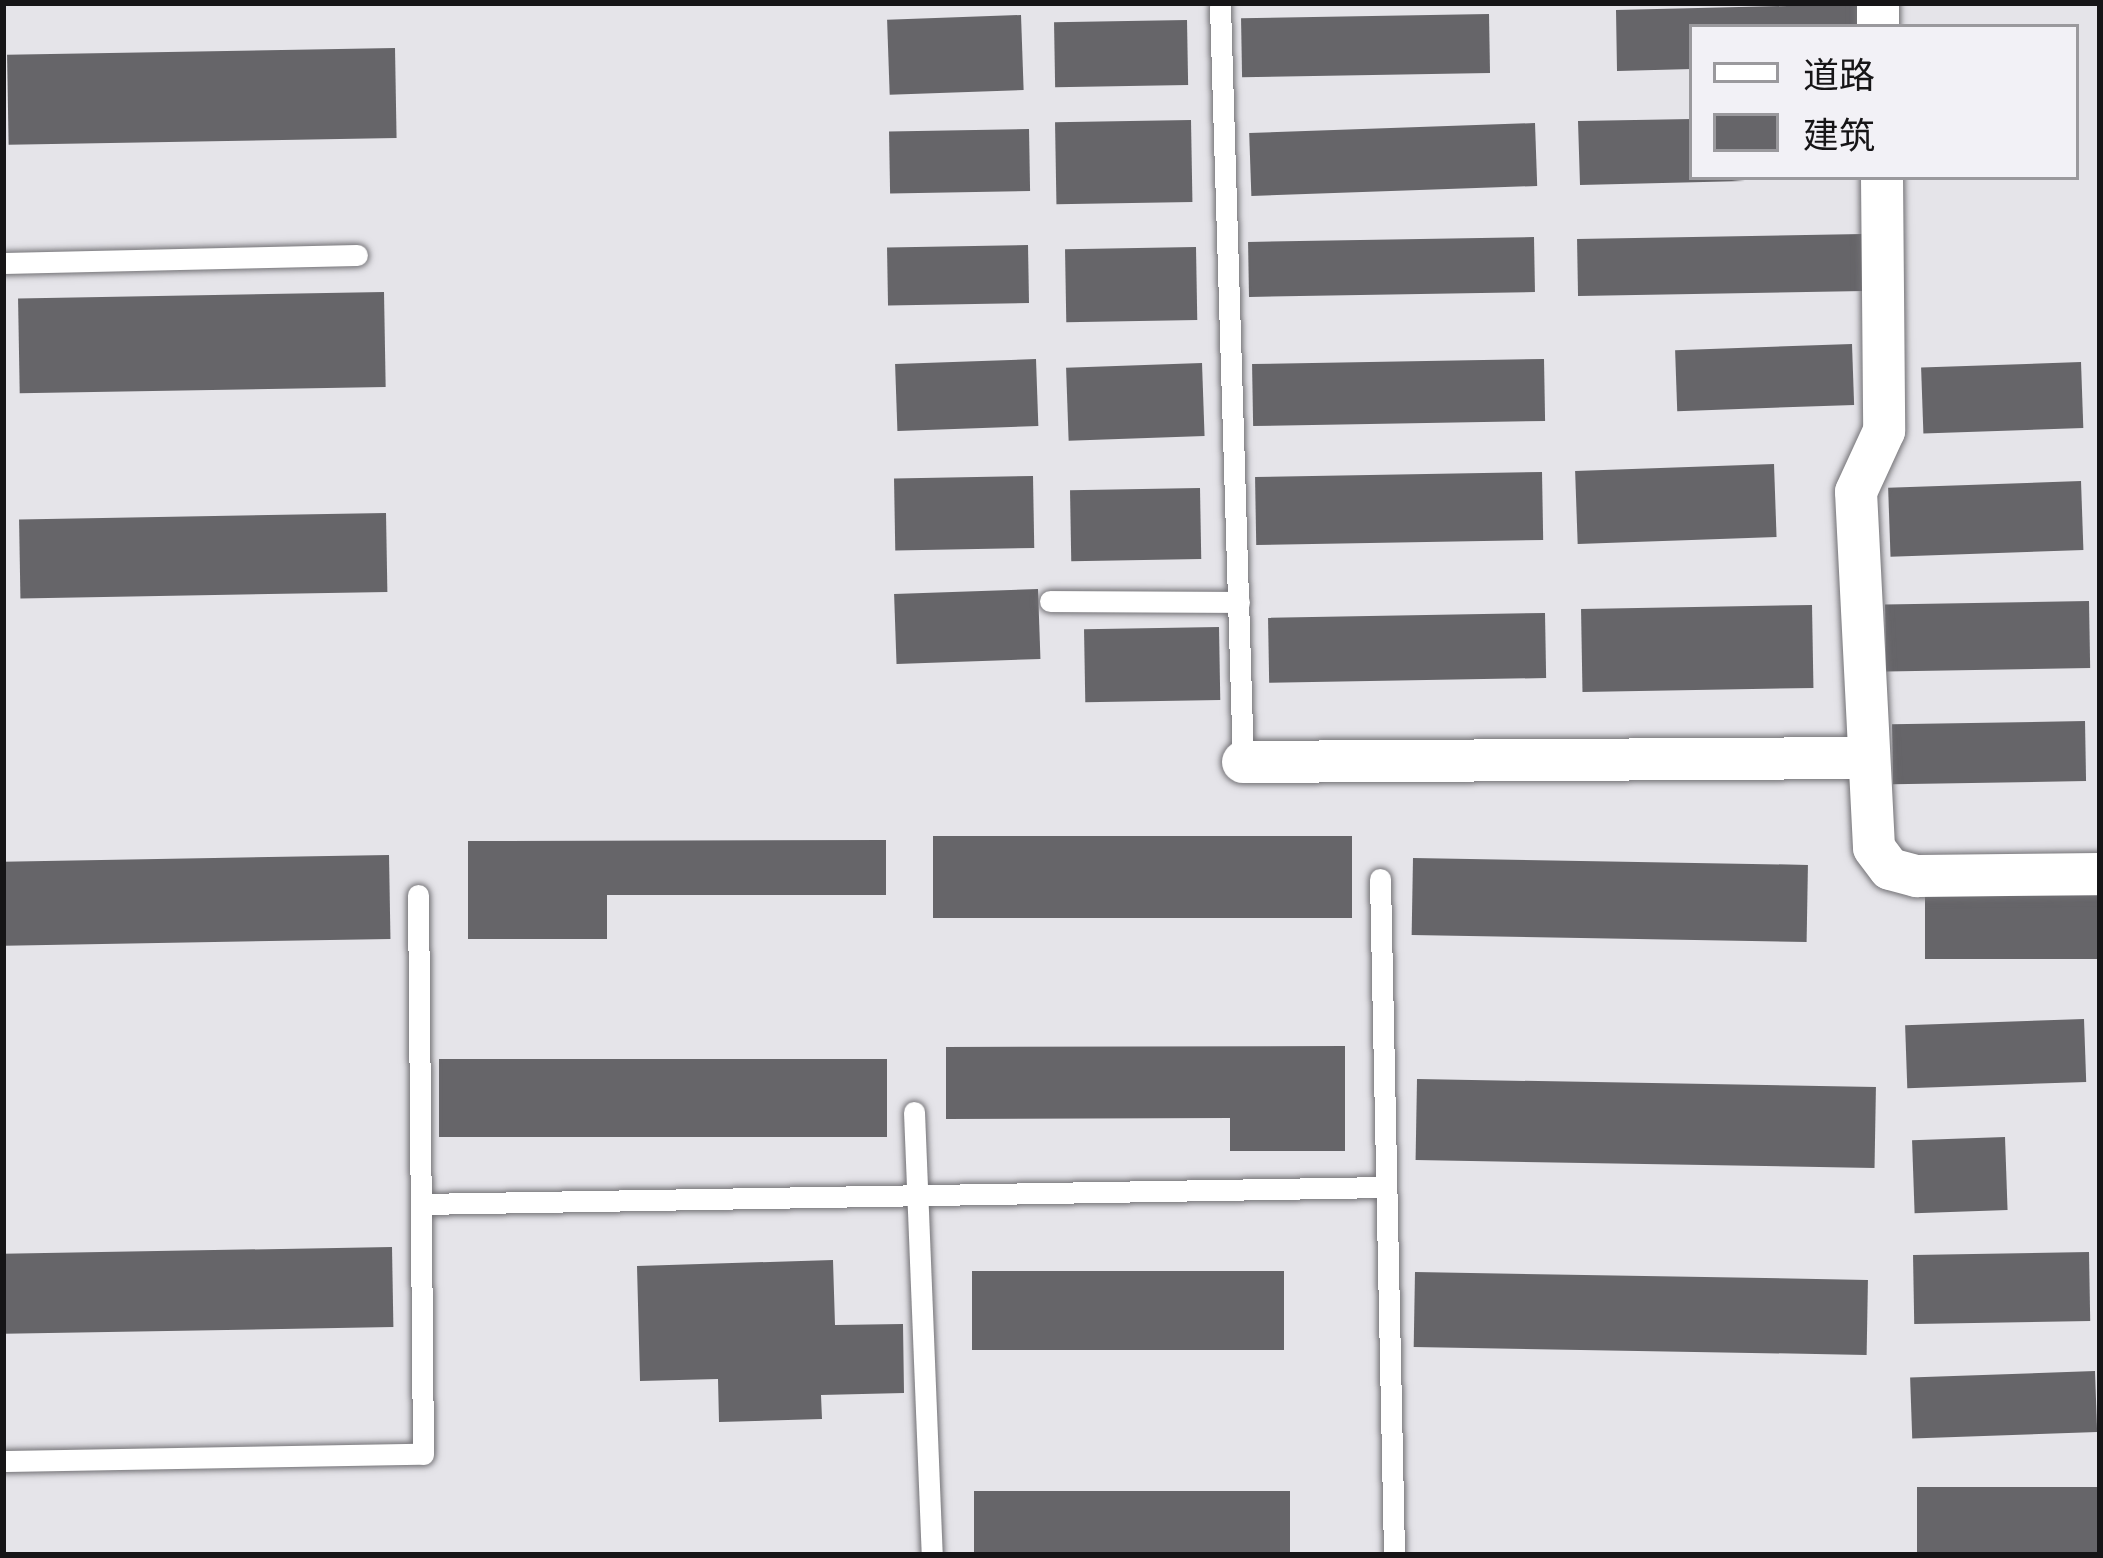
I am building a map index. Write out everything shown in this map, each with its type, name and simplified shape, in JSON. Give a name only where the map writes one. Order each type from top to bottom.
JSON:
[{"type":"street","points":[[1882,180],[1884,431],[1856,492],[1865,758],[1874,848],[1890,869],[1918,876],[2100,874]]},
{"type":"street","points":[[1244,762],[1865,758]]},
{"type":"lane","points":[[1220,5],[1244,762]]},
{"type":"lane","points":[[3,263],[357,255]]},
{"type":"lane","points":[[1050,601],[1239,602]]},
{"type":"lane","points":[[1380,879],[1394,1555]]},
{"type":"lane","points":[[3,1461],[424,1454],[418,896]]},
{"type":"lane","points":[[914,1112],[932,1555]]},
{"type":"lane","points":[[421,1204],[1386,1187]]},
{"type":"building","points":[[1867,4],[1867,24],[1689,24],[1689,69],[1617,71],[1616,10]]},
{"type":"building","points":[[1489,14],[1490,73],[1242,77],[1241,18]]},
{"type":"building","points":[[1021,15],[1024,90],[890,95],[887,20]]},
{"type":"building","points":[[1187,20],[1188,85],[1055,87],[1054,22]]},
{"type":"building","points":[[395,48],[397,138],[9,145],[7,55]]},
{"type":"building","points":[[1689,119],[1689,180],[1745,181],[1580,185],[1578,121]]},
{"type":"building","points":[[1191,120],[1192,202],[1056,204],[1055,122]]},
{"type":"building","points":[[1535,123],[1537,186],[1251,196],[1249,133]]},
{"type":"building","points":[[1029,129],[1030,191],[890,193],[889,131]]},
{"type":"building","points":[[1863,234],[1864,291],[1578,296],[1577,239]]},
{"type":"building","points":[[1534,237],[1535,292],[1249,297],[1248,242]]},
{"type":"building","points":[[1028,245],[1029,303],[888,305],[887,247]]},
{"type":"building","points":[[1196,247],[1197,320],[1066,322],[1065,249]]},
{"type":"building","points":[[384,292],[386,387],[20,393],[18,298]]},
{"type":"building","points":[[1852,344],[1854,405],[1677,411],[1675,350]]},
{"type":"building","points":[[1036,359],[1038,426],[897,431],[895,364]]},
{"type":"building","points":[[1544,359],[1545,421],[1253,426],[1252,364]]},
{"type":"building","points":[[2081,362],[2083,428],[1923,434],[1921,368]]},
{"type":"building","points":[[1202,363],[1205,436],[1069,441],[1066,368]]},
{"type":"building","points":[[1774,464],[1777,537],[1578,544],[1575,471]]},
{"type":"building","points":[[1542,472],[1543,540],[1256,545],[1255,477]]},
{"type":"building","points":[[1033,476],[1034,548],[895,550],[894,478]]},
{"type":"building","points":[[2081,481],[2083,550],[1891,557],[1888,488]]},
{"type":"building","points":[[1200,488],[1201,559],[1071,561],[1070,490]]},
{"type":"building","points":[[386,513],[387,592],[20,598],[19,519]]},
{"type":"building","points":[[1038,589],[1040,659],[897,664],[894,594]]},
{"type":"building","points":[[2089,601],[2090,668],[1886,672],[1885,605]]},
{"type":"building","points":[[1812,605],[1813,688],[1582,692],[1581,609]]},
{"type":"building","points":[[1545,613],[1546,678],[1269,683],[1268,618]]},
{"type":"building","points":[[1219,627],[1220,700],[1085,702],[1084,629]]},
{"type":"building","points":[[2085,721],[2086,781],[1893,784],[1892,724]]},
{"type":"building","points":[[933,836],[1352,836],[1352,918],[933,918]]},
{"type":"building","points":[[886,840],[886,895],[607,895],[607,939],[468,939],[468,841]]},
{"type":"building","points":[[389,855],[390,939],[5,946],[3,862]]},
{"type":"building","points":[[1413,858],[1808,865],[1807,942],[1412,935]]},
{"type":"building","points":[[1925,896],[2100,896],[2100,959],[1925,959]]},
{"type":"building","points":[[2084,1019],[2086,1082],[1907,1088],[1905,1025]]},
{"type":"building","points":[[1345,1046],[1345,1151],[1230,1151],[1230,1118],[946,1119],[946,1047]]},
{"type":"building","points":[[439,1059],[887,1059],[887,1137],[439,1137]]},
{"type":"building","points":[[1417,1079],[1876,1087],[1875,1168],[1416,1160]]},
{"type":"building","points":[[2005,1137],[2008,1210],[1915,1213],[1912,1140]]},
{"type":"building","points":[[392,1247],[393,1327],[4,1334],[3,1254]]},
{"type":"building","points":[[2089,1252],[2090,1321],[1914,1324],[1913,1255]]},
{"type":"building","points":[[833,1260],[835,1325],[903,1324],[904,1393],[821,1395],[822,1419],[719,1422],[718,1379],[640,1381],[637,1266]]},
{"type":"building","points":[[972,1271],[1284,1271],[1284,1350],[972,1350]]},
{"type":"building","points":[[1415,1272],[1868,1280],[1867,1355],[1414,1347]]},
{"type":"building","points":[[2095,1371],[2097,1432],[1912,1438],[1910,1377]]},
{"type":"building","points":[[1917,1487],[2100,1487],[2100,1552],[1917,1552]]},
{"type":"building","points":[[974,1491],[1290,1491],[1290,1555],[974,1555]]}]
